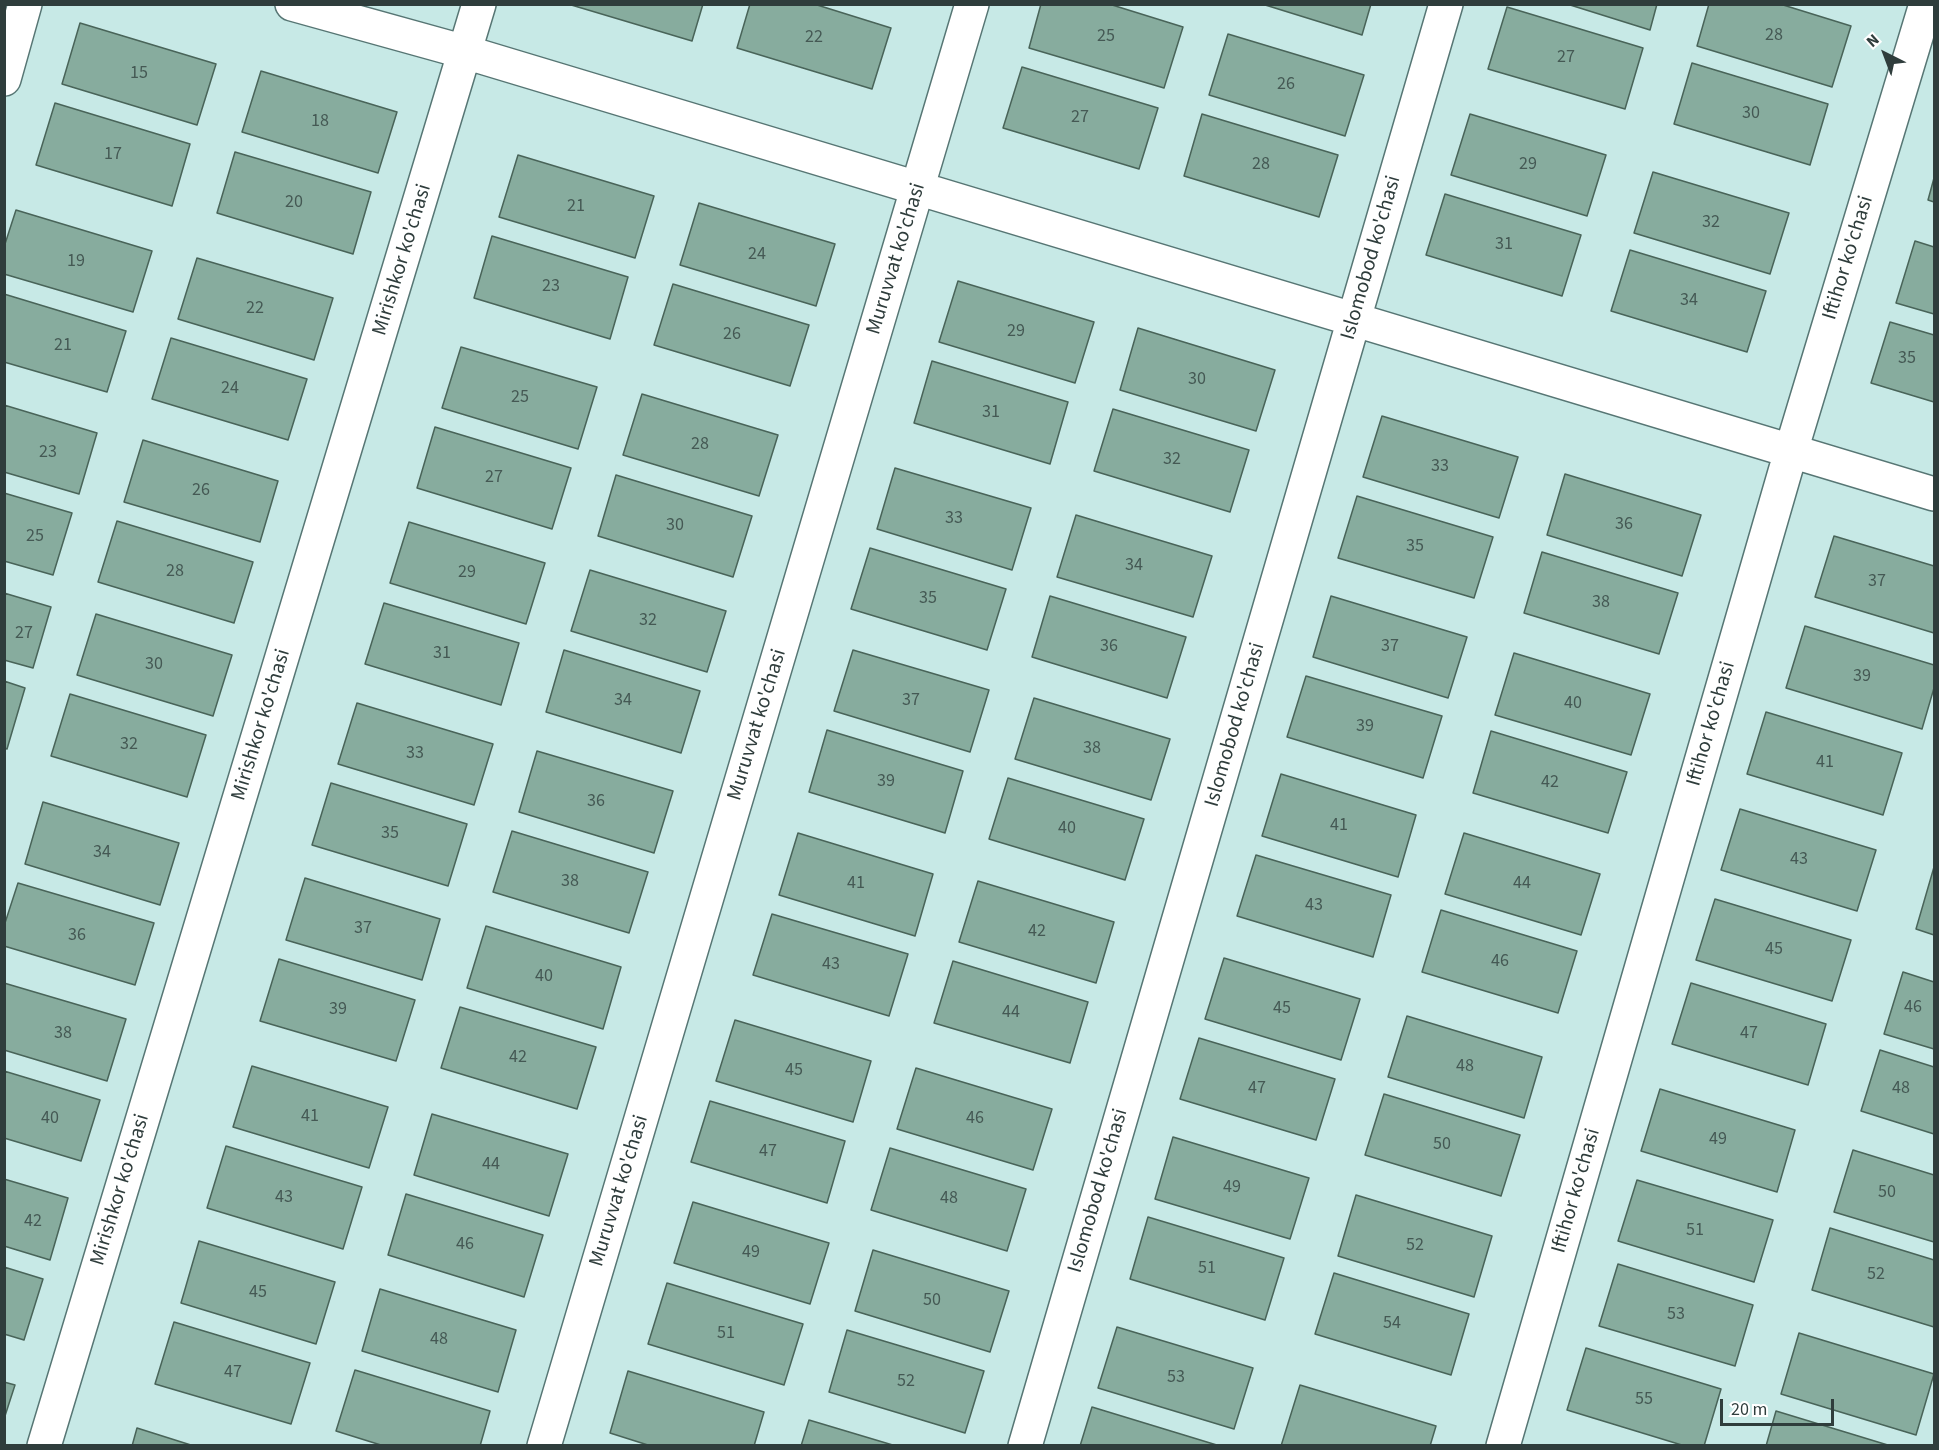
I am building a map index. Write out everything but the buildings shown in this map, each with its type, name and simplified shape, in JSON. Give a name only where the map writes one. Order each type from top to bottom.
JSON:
[{"type":"street","points":[[4,79],[26,4]]},
{"type":"street","points":[[292,4],[465,52],[1935,495]]},
{"type":"street","name":"Mirishkor ko'chasi","points":[[44,1446],[479,4]]},
{"type":"street","name":"Muruvvat ko'chasi","points":[[544,1446],[972,4]]},
{"type":"street","name":"Islomobod ko'chasi","points":[[1025,1446],[1446,4]]},
{"type":"street","name":"Iftihor ko'chasi","points":[[1503,1446],[1791,451],[1926,4]]}]
